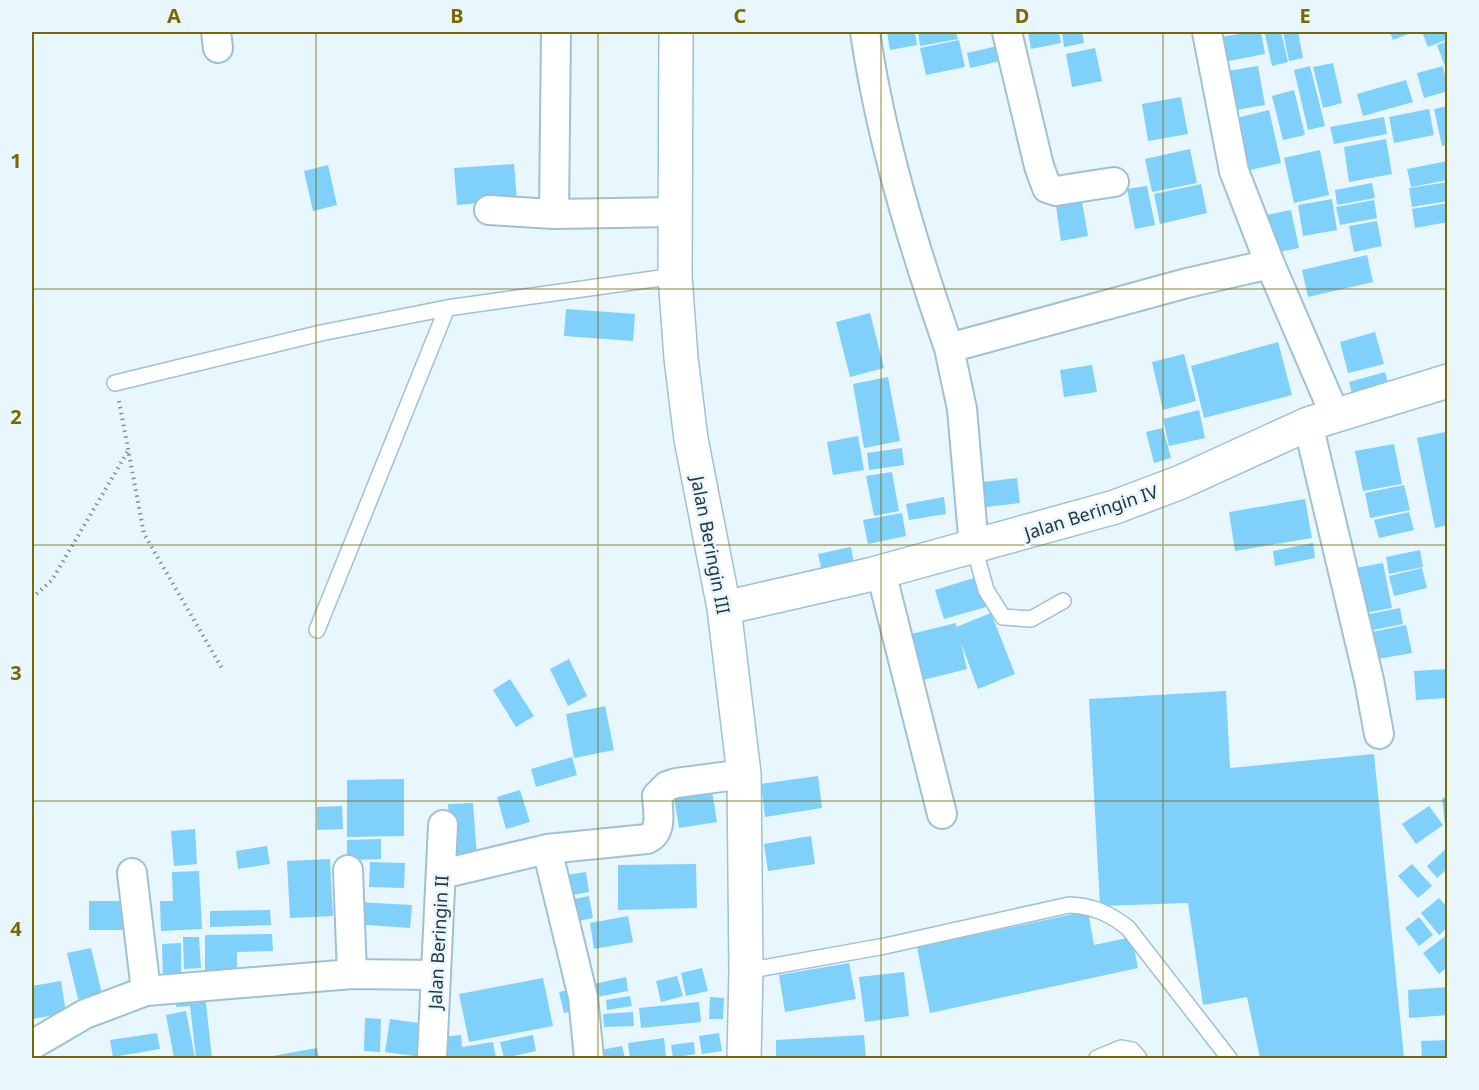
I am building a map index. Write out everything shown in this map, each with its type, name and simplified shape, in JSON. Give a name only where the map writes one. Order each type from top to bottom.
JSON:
[{"type":"street","points":[[554,214],[556,32]]},
{"type":"street","name":"Jalan Beringin III","points":[[676,32],[674,212],[675,276],[681,358],[691,439],[724,608],[744,774],[746,971],[744,1059]]},
{"type":"street","points":[[865,32],[872,78],[895,177],[949,348],[962,409],[974,548]]},
{"type":"street","points":[[1006,32],[1039,166],[1047,188],[1056,191],[1114,182]]},
{"type":"street","points":[[1207,32],[1234,171],[1270,264],[1321,419],[1379,734]]},
{"type":"street","points":[[489,210],[554,214],[674,212]]},
{"type":"street","points":[[949,348],[1187,283],[1270,264]]},
{"type":"street","name":"Jalan Beringin IV","points":[[724,608],[974,548],[1115,507],[1181,482],[1321,419],[1448,381]]},
{"type":"street","points":[[881,572],[942,814]]},
{"type":"street","points":[[442,874],[547,849],[646,839],[653,836],[658,829],[657,796],[667,786],[744,774]]},
{"type":"street","name":"Jalan Beringin II","points":[[432,1059],[434,975],[442,874],[443,825]]},
{"type":"street","points":[[547,849],[583,998],[589,1059]]},
{"type":"street","points":[[348,870],[352,974]]},
{"type":"street","points":[[132,873],[146,991]]},
{"type":"street","points":[[32,1044],[85,1014],[146,991],[352,974],[434,975]]},
{"type":"lane","points":[[115,383],[321,333],[447,308],[675,276]]},
{"type":"lane","points":[[317,630],[447,308]]},
{"type":"lane","points":[[974,548],[986,590],[1003,617],[1031,620],[1063,601]]},
{"type":"lane","points":[[746,971],[885,946],[1069,905],[1084,905],[1111,915],[1128,928],[1229,1059]]},
{"type":"lane","points":[[1097,1059],[1121,1048],[1132,1050],[1139,1059]]},
{"type":"path","points":[[115,383],[144,534],[223,670]]},
{"type":"path","points":[[32,598],[52,580],[128,450]]},
{"type":"building","points":[[887,32],[915,32],[917,45],[890,50]]},
{"type":"building","points":[[918,32],[956,32],[958,39],[920,46]]},
{"type":"building","points":[[1028,32],[1059,32],[1061,43],[1031,49]]},
{"type":"building","points":[[1062,32],[1082,32],[1084,43],[1064,47]]},
{"type":"building","points":[[1261,32],[1265,54],[1218,63],[1213,38]]},
{"type":"building","points":[[1281,32],[1288,62],[1272,66],[1265,34]]},
{"type":"building","points":[[1283,32],[1298,32],[1303,58],[1289,61]]},
{"type":"building","points":[[1390,32],[1413,32],[1393,40]]},
{"type":"building","points":[[1422,32],[1445,32],[1448,39],[1428,47]]},
{"type":"building","points":[[959,40],[965,67],[926,75],[920,48]]},
{"type":"building","points":[[1448,41],[1448,72],[1447,72],[1437,45]]},
{"type":"building","points":[[1002,45],[1005,60],[970,68],[967,53]]},
{"type":"building","points":[[1095,48],[1102,81],[1072,87],[1066,54]]},
{"type":"building","points":[[1333,63],[1342,103],[1323,108],[1313,67]]},
{"type":"building","points":[[1258,66],[1265,105],[1224,112],[1217,73]]},
{"type":"building","points":[[1310,66],[1325,126],[1308,130],[1294,70]]},
{"type":"building","points":[[1443,66],[1448,91],[1424,98],[1417,73]]},
{"type":"building","points":[[1406,80],[1413,102],[1363,116],[1357,94]]},
{"type":"building","points":[[1294,90],[1305,135],[1283,140],[1272,96]]},
{"type":"building","points":[[1181,97],[1188,134],[1148,141],[1142,104]]},
{"type":"building","points":[[1448,106],[1448,145],[1442,146],[1434,109]]},
{"type":"building","points":[[1429,109],[1434,135],[1394,143],[1389,117]]},
{"type":"building","points":[[1269,110],[1281,163],[1237,173],[1225,121]]},
{"type":"building","points":[[1384,117],[1387,134],[1334,144],[1330,127]]},
{"type":"building","points":[[1386,139],[1392,174],[1349,182],[1344,147]]},
{"type":"building","points":[[1190,149],[1197,183],[1152,192],[1145,159]]},
{"type":"building","points":[[1320,150],[1329,195],[1294,203],[1284,158]]},
{"type":"building","points":[[1448,161],[1448,180],[1411,187],[1407,169]]},
{"type":"building","points":[[514,164],[517,200],[457,205],[454,168]]},
{"type":"building","points":[[328,165],[337,205],[313,211],[304,171]]},
{"type":"building","points":[[1448,182],[1448,201],[1412,207],[1409,188]]},
{"type":"building","points":[[1372,183],[1375,198],[1337,205],[1335,190]]},
{"type":"building","points":[[1201,184],[1207,213],[1160,224],[1154,194]]},
{"type":"building","points":[[1147,186],[1155,225],[1135,229],[1127,189]]},
{"type":"building","points":[[1332,199],[1337,230],[1303,236],[1298,205]]},
{"type":"building","points":[[1374,200],[1377,218],[1340,225],[1336,207]]},
{"type":"building","points":[[1082,202],[1088,236],[1061,241],[1056,206]]},
{"type":"building","points":[[1448,203],[1448,222],[1415,228],[1412,209]]},
{"type":"building","points":[[1291,210],[1299,248],[1274,253],[1266,215]]},
{"type":"building","points":[[1377,221],[1382,246],[1354,252],[1349,226]]},
{"type":"building","points":[[1367,255],[1373,282],[1308,297],[1302,270]]},
{"type":"building","points":[[566,309],[635,314],[633,341],[564,336]]},
{"type":"building","points":[[870,313],[884,368],[850,377],[836,322]]},
{"type":"building","points":[[1375,332],[1384,364],[1348,373],[1340,342]]},
{"type":"building","points":[[1278,342],[1292,395],[1204,418],[1191,366]]},
{"type":"building","points":[[1184,354],[1196,401],[1163,410],[1152,362]]},
{"type":"building","points":[[1092,365],[1097,392],[1064,397],[1060,370]]},
{"type":"building","points":[[1385,372],[1389,387],[1353,397],[1349,382]]},
{"type":"building","points":[[888,377],[900,441],[864,448],[853,384]]},
{"type":"building","points":[[1199,410],[1205,438],[1169,446],[1163,419]]},
{"type":"building","points":[[1163,428],[1171,458],[1154,463],[1146,432]]},
{"type":"building","points":[[1445,432],[1448,446],[1448,525],[1435,528],[1417,438]]},
{"type":"building","points":[[858,436],[864,470],[833,475],[827,442]]},
{"type":"building","points":[[1394,444],[1402,484],[1363,491],[1355,451]]},
{"type":"building","points":[[902,448],[904,465],[869,470],[867,453]]},
{"type":"building","points":[[892,472],[899,511],[874,516],[866,476]]},
{"type":"building","points":[[1017,478],[1020,503],[986,507],[983,482]]},
{"type":"building","points":[[1404,485],[1410,510],[1370,518],[1365,493]]},
{"type":"building","points":[[944,497],[946,514],[909,520],[906,504]]},
{"type":"building","points":[[1305,499],[1312,538],[1235,551],[1229,512]]},
{"type":"building","points":[[1409,512],[1414,530],[1379,538],[1374,520]]},
{"type":"building","points":[[902,513],[906,536],[868,544],[863,520]]},
{"type":"building","points":[[1313,543],[1315,558],[1275,566],[1273,551]]},
{"type":"building","points":[[851,547],[854,564],[822,571],[818,554]]},
{"type":"building","points":[[1420,550],[1423,567],[1389,574],[1386,557]]},
{"type":"building","points":[[1383,563],[1392,608],[1364,613],[1355,568]]},
{"type":"building","points":[[1422,568],[1427,588],[1394,596],[1389,576]]},
{"type":"building","points":[[977,577],[986,607],[944,619],[935,590]]},
{"type":"building","points":[[1400,608],[1403,624],[1368,631],[1365,615]]},
{"type":"building","points":[[991,613],[1015,674],[978,689],[961,643],[967,669],[919,681],[907,635],[956,623],[956,627]]},
{"type":"building","points":[[1406,625],[1412,653],[1372,660],[1367,633]]},
{"type":"building","points":[[569,659],[587,696],[568,706],[550,669]]},
{"type":"building","points":[[1448,669],[1448,698],[1416,700],[1414,671]]},
{"type":"building","points":[[510,679],[534,716],[516,727],[493,690]]},
{"type":"building","points":[[1226,691],[1230,768],[1374,754],[1404,1058],[1260,1058],[1247,997],[1203,1005],[1188,903],[1100,906],[1089,699]]},
{"type":"building","points":[[605,706],[614,750],[574,758],[566,714]]},
{"type":"building","points":[[572,757],[577,775],[536,787],[531,769]]},
{"type":"building","points":[[818,776],[822,808],[765,817],[761,784]]},
{"type":"building","points":[[404,779],[404,836],[347,837],[347,780]]},
{"type":"building","points":[[711,785],[717,822],[679,828],[673,792]]},
{"type":"building","points":[[520,790],[530,822],[506,829],[497,797]]},
{"type":"building","points":[[1448,797],[1448,824],[1445,824],[1442,798]]},
{"type":"building","points":[[473,803],[477,857],[452,858],[448,804]]},
{"type":"building","points":[[342,806],[343,829],[317,830],[317,807]]},
{"type":"building","points":[[1429,806],[1443,825],[1416,844],[1402,824]]},
{"type":"building","points":[[195,829],[197,864],[174,866],[171,831]]},
{"type":"building","points":[[811,836],[815,864],[768,871],[764,844]]},
{"type":"building","points":[[381,839],[381,859],[347,860],[347,840]]},
{"type":"building","points":[[267,846],[270,864],[238,869],[236,851]]},
{"type":"building","points":[[1448,847],[1448,868],[1437,878],[1427,866]]},
{"type":"building","points":[[330,859],[333,916],[290,918],[287,861]]},
{"type":"building","points":[[370,862],[405,863],[404,888],[369,887]]},
{"type":"building","points":[[696,864],[697,908],[618,910],[618,865]]},
{"type":"building","points":[[1412,864],[1432,886],[1418,898],[1398,876]]},
{"type":"building","points":[[199,871],[202,929],[161,931],[160,901],[173,901],[172,872]]},
{"type":"building","points":[[586,872],[589,892],[562,897],[559,876]]},
{"type":"building","points":[[589,896],[593,918],[569,923],[564,901]]},
{"type":"building","points":[[1439,898],[1448,908],[1448,927],[1439,935],[1421,913]]},
{"type":"building","points":[[89,901],[129,901],[128,930],[89,930]]},
{"type":"building","points":[[356,902],[412,905],[410,928],[354,924]]},
{"type":"building","points":[[270,910],[271,925],[210,927],[210,911]]},
{"type":"building","points":[[1088,911],[1094,945],[1132,937],[1138,968],[930,1013],[917,947]]},
{"type":"building","points":[[628,916],[633,942],[594,949],[590,923]]},
{"type":"building","points":[[1419,917],[1433,935],[1419,946],[1405,928]]},
{"type":"building","points":[[272,934],[273,951],[237,952],[237,975],[205,976],[205,935]]},
{"type":"building","points":[[1448,934],[1448,967],[1439,974],[1423,953]]},
{"type":"building","points":[[183,937],[199,937],[201,968],[184,969]]},
{"type":"building","points":[[181,943],[181,981],[163,982],[162,944]]},
{"type":"building","points":[[91,948],[102,994],[78,999],[67,953]]},
{"type":"building","points":[[849,963],[856,999],[785,1012],[779,975]]},
{"type":"building","points":[[702,968],[708,991],[686,996],[681,973]]},
{"type":"building","points":[[904,972],[909,1016],[865,1022],[859,977]]},
{"type":"building","points":[[677,976],[683,996],[661,1002],[656,981]]},
{"type":"building","points":[[626,977],[628,991],[597,997],[594,984]]},
{"type":"building","points":[[543,978],[553,1026],[469,1042],[459,994]]},
{"type":"building","points":[[61,981],[66,1013],[32,1019],[32,986]]},
{"type":"building","points":[[1448,987],[1448,1015],[1409,1018],[1408,990]]},
{"type":"building","points":[[577,988],[582,1009],[564,1013],[559,992]]},
{"type":"building","points":[[175,994],[205,995],[212,1058],[196,1058],[190,1006],[176,1007]]},
{"type":"building","points":[[630,996],[632,1006],[607,1010],[606,1000]]},
{"type":"building","points":[[710,997],[724,998],[723,1019],[709,1019]]},
{"type":"building","points":[[699,1002],[701,1022],[641,1028],[639,1008]]},
{"type":"building","points":[[186,1011],[195,1058],[174,1058],[166,1015]]},
{"type":"building","points":[[633,1012],[634,1026],[604,1027],[603,1014]]},
{"type":"building","points":[[365,1018],[381,1019],[380,1052],[364,1051]]},
{"type":"building","points":[[390,1019],[433,1025],[428,1058],[385,1052]]},
{"type":"building","points":[[157,1033],[160,1049],[113,1057],[110,1040]]},
{"type":"building","points":[[719,1033],[722,1051],[702,1054],[699,1036]]},
{"type":"building","points":[[461,1035],[462,1047],[493,1042],[496,1058],[441,1058],[440,1037]]},
{"type":"building","points":[[533,1035],[536,1051],[504,1058],[500,1042]]},
{"type":"building","points":[[864,1035],[866,1058],[776,1058],[776,1040]]},
{"type":"building","points":[[664,1038],[666,1058],[630,1058],[628,1043]]},
{"type":"building","points":[[1448,1040],[1448,1058],[1422,1058],[1421,1041]]},
{"type":"building","points":[[694,1042],[695,1054],[673,1058],[671,1045]]},
{"type":"building","points":[[622,1046],[625,1058],[596,1058],[595,1051]]},
{"type":"building","points":[[317,1048],[319,1058],[267,1058],[267,1057]]}]
